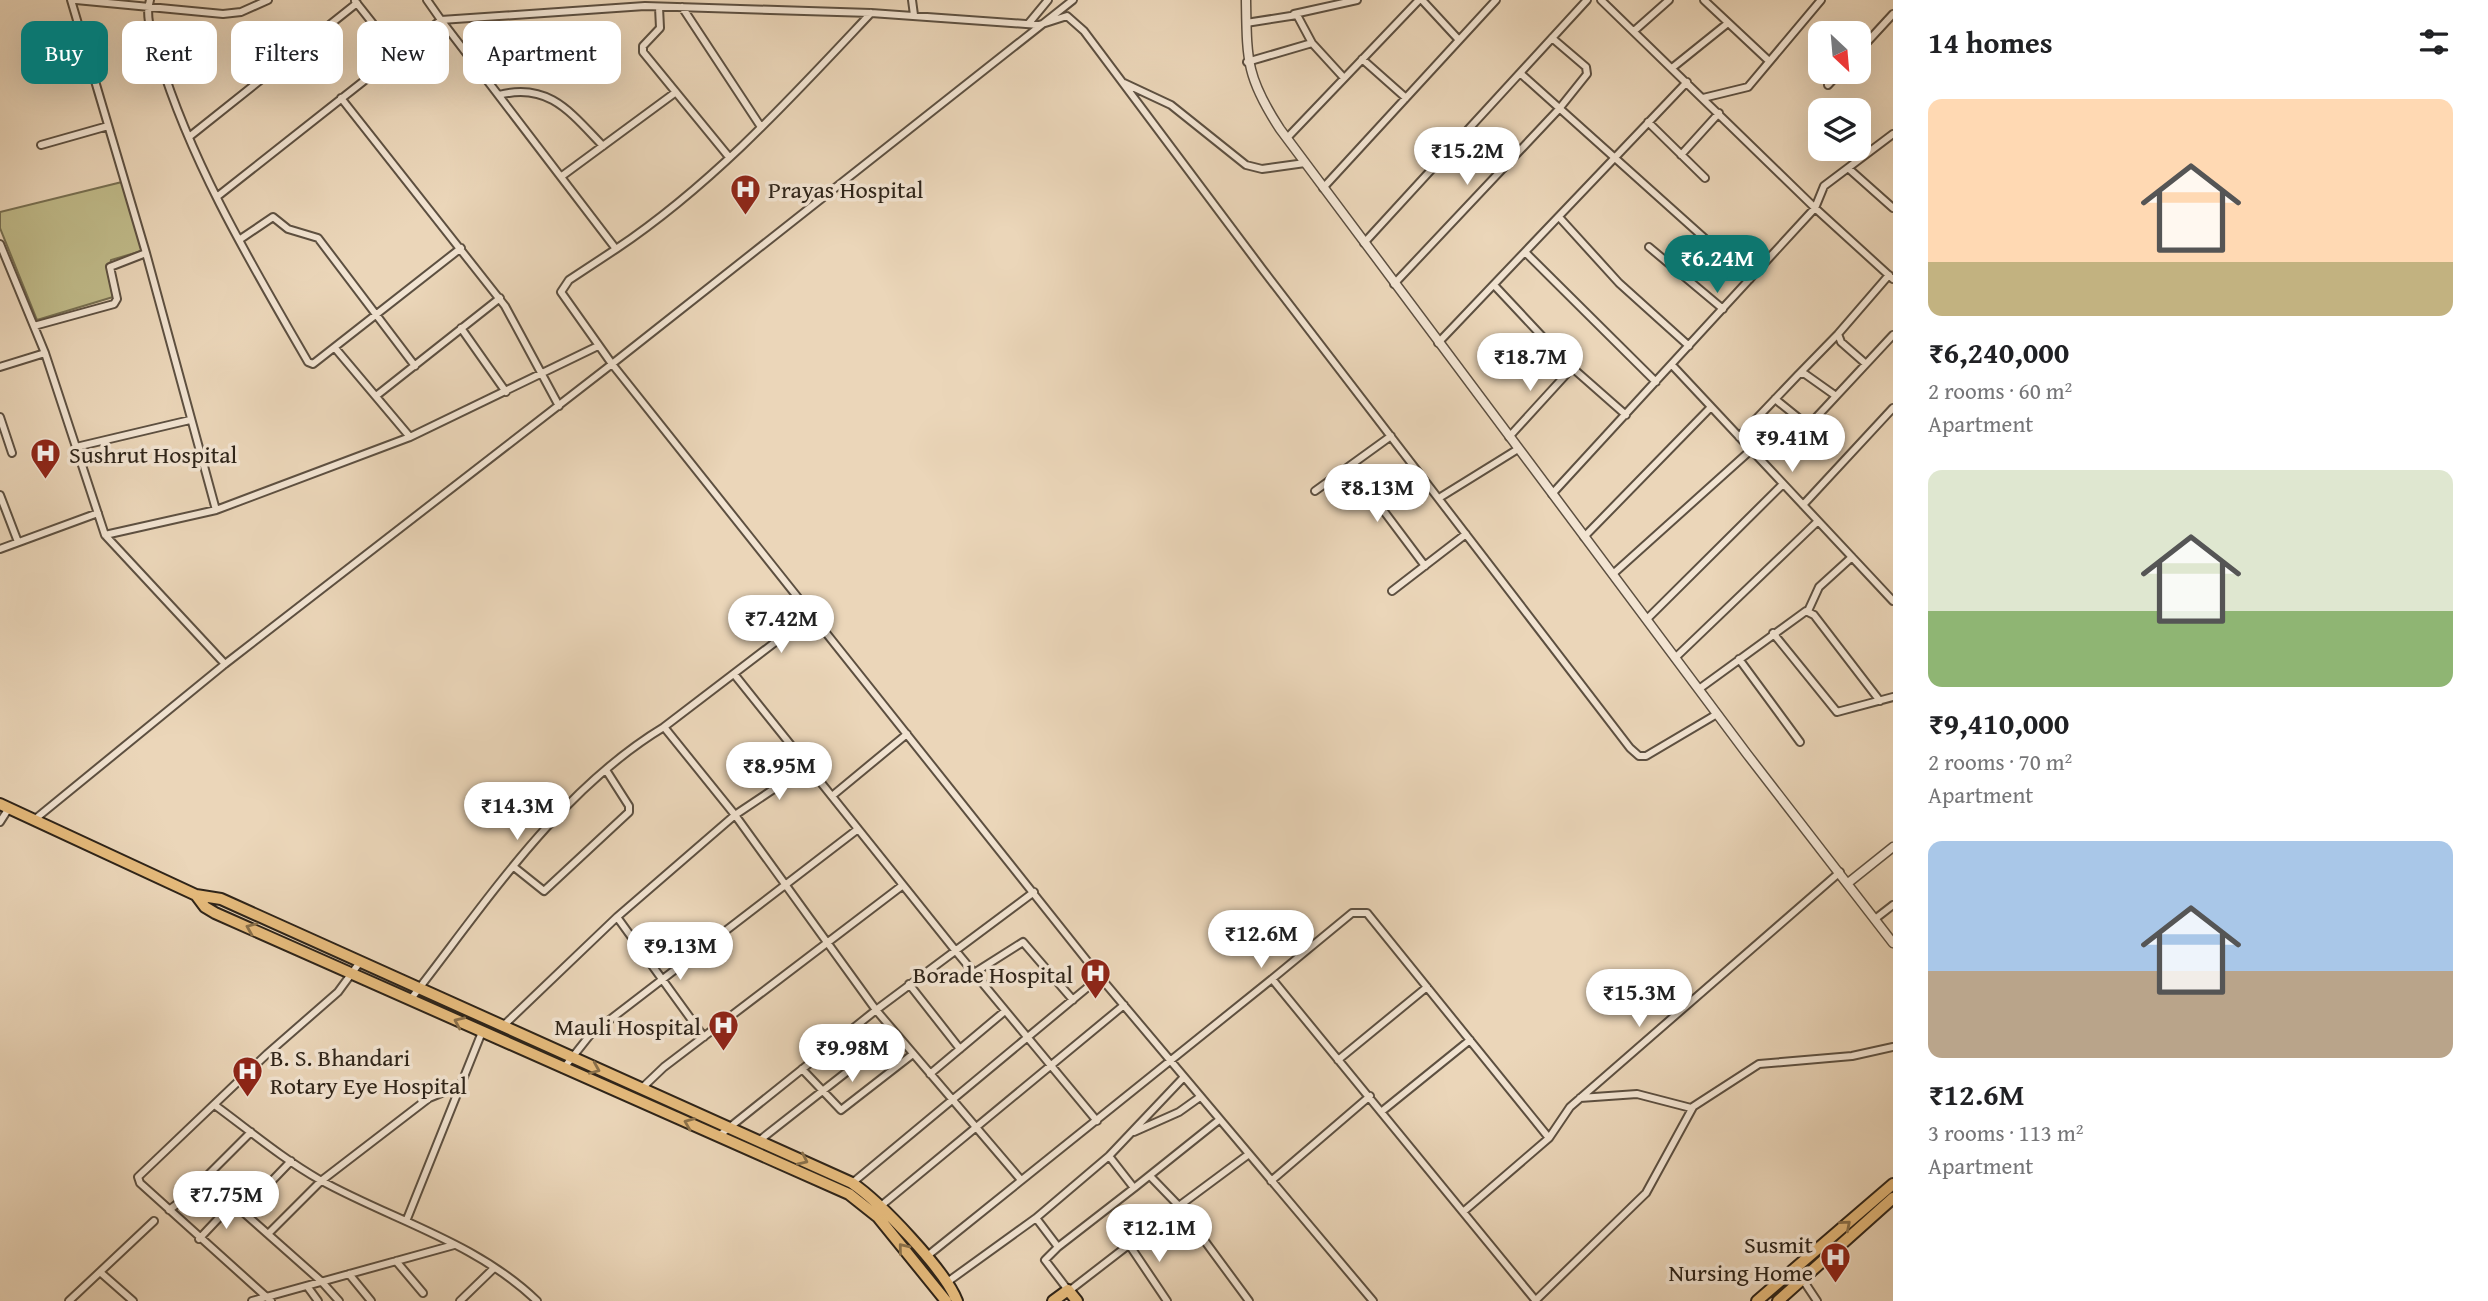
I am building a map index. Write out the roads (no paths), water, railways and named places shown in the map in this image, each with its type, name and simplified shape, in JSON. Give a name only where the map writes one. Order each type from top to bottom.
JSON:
[{"type":"main road","points":[[4,806],[197,895],[221,899],[570,1059],[760,1140],[882,1205],[946,1283],[952,1300]]},
{"type":"main road","points":[[197,895],[205,906],[215,912],[353,975],[633,1100],[848,1188],[878,1217],[952,1300]]},
{"type":"main road","points":[[1757,1301],[1893,1184]]},
{"type":"main road","points":[[1778,1301],[1893,1198]]},
{"type":"main road","points":[[1805,1260],[1813,1271]]},
{"type":"main road","points":[[1784,1278],[1791,1290]]},
{"type":"main road","points":[[1053,1301],[1069,1291],[1077,1301]]},
{"type":"street","points":[[216,510],[74,0],[223,15],[241,12],[268,0]]},
{"type":"street","points":[[150,0],[148,8],[171,94],[189,137],[239,240],[308,362],[313,364],[335,348],[461,248]]},
{"type":"street","points":[[426,0],[616,249]]},
{"type":"street","points":[[779,10],[780,0]]},
{"type":"street","points":[[807,10],[808,0]]},
{"type":"street","points":[[912,0],[914,15]]},
{"type":"street","points":[[1029,23],[1048,0]]},
{"type":"street","points":[[34,820],[225,664],[559,406],[1073,0]]},
{"type":"street","points":[[1246,0],[1247,62],[1259,98],[1438,343],[1893,943]]},
{"type":"street","points":[[1246,23],[1357,0]]},
{"type":"street","points":[[1287,138],[1420,0],[1459,40]]},
{"type":"street","points":[[1324,188],[1496,0]]},
{"type":"street","points":[[1364,243],[1587,0]]},
{"type":"street","points":[[1601,0],[1815,208],[1891,277],[1739,437]]},
{"type":"street","points":[[1634,31],[1669,0]]},
{"type":"street","points":[[1704,0],[1769,61]]},
{"type":"street","points":[[1703,98],[1748,87],[1821,0]]},
{"type":"street","points":[[189,137],[356,2],[371,21]]},
{"type":"street","points":[[441,20],[643,3],[659,7],[914,15],[1029,23],[1039,26],[1067,16],[1084,31],[1466,534],[1639,756],[1646,756],[1717,714]]},
{"type":"street","points":[[659,7],[660,28],[642,49],[729,157]]},
{"type":"street","points":[[682,7],[761,127]]},
{"type":"street","points":[[871,13],[761,127],[664,216],[569,281],[561,292],[612,364],[1100,977],[1369,1300]]},
{"type":"street","points":[[1294,14],[1301,20],[1312,43],[1344,78]]},
{"type":"street","points":[[1871,38],[1893,14]]},
{"type":"street","points":[[1672,68],[1728,23]]},
{"type":"street","points":[[1394,284],[1559,109],[1588,72],[1552,38]]},
{"type":"street","points":[[1247,62],[1312,43]]},
{"type":"street","points":[[1362,59],[1406,98]]},
{"type":"street","points":[[1520,73],[1750,279]]},
{"type":"street","points":[[1122,82],[1171,105],[1246,165],[1262,169],[1305,163]]},
{"type":"street","points":[[1438,343],[1687,82]]},
{"type":"street","points":[[218,195],[359,84]]},
{"type":"street","points":[[499,95],[518,90],[554,99],[603,146]]},
{"type":"street","points":[[562,176],[676,92]]},
{"type":"street","points":[[341,98],[500,298],[559,406]]},
{"type":"street","points":[[1681,155],[1719,113]]},
{"type":"street","points":[[1648,122],[1705,178]]},
{"type":"street","points":[[41,145],[108,126]]},
{"type":"street","points":[[1552,494],[1815,208],[1824,186],[1893,134]]},
{"type":"street","points":[[1849,168],[1893,208]]},
{"type":"street","points":[[239,240],[273,217],[288,229],[315,236],[415,366]]},
{"type":"street","points":[[1559,217],[1619,283],[1689,346]]},
{"type":"street","points":[[0,244],[45,353],[105,535],[225,664]]},
{"type":"street","points":[[1648,247],[1723,309]]},
{"type":"street","points":[[1525,252],[1656,382]]},
{"type":"street","points":[[34,326],[114,304],[117,299],[110,267],[146,253]]},
{"type":"street","points":[[0,272],[10,268]]},
{"type":"street","points":[[1494,285],[1572,368],[1626,415]]},
{"type":"street","points":[[376,396],[500,298]]},
{"type":"street","points":[[461,328],[506,392]]},
{"type":"street","points":[[1838,334],[1841,342],[1866,365]]},
{"type":"street","points":[[1775,399],[1808,424],[1893,335]]},
{"type":"street","points":[[105,535],[216,510],[410,437],[598,346]]},
{"type":"street","points":[[335,348],[410,437]]},
{"type":"street","points":[[0,367],[45,353]]},
{"type":"street","points":[[1672,365],[1893,601]]},
{"type":"street","points":[[1509,437],[1572,368]]},
{"type":"street","points":[[1799,374],[1805,374],[1836,396]]},
{"type":"street","points":[[1584,537],[1711,407]]},
{"type":"street","points":[[1803,505],[1893,408]]},
{"type":"street","points":[[0,417],[12,453]]},
{"type":"street","points":[[76,447],[190,420]]},
{"type":"street","points":[[1315,491],[1391,436]]},
{"type":"street","points":[[1439,498],[1518,449]]},
{"type":"street","points":[[1613,574],[1751,450]]},
{"type":"street","points":[[1350,466],[1425,566]]},
{"type":"street","points":[[1647,619],[1783,484]]},
{"type":"street","points":[[0,495],[18,542]]},
{"type":"street","points":[[0,549],[98,513]]},
{"type":"street","points":[[1675,658],[1818,522]]},
{"type":"street","points":[[1392,592],[1466,534]]},
{"type":"street","points":[[1808,611],[1819,587],[1852,557]]},
{"type":"street","points":[[1699,689],[1801,612],[1808,611]]},
{"type":"street","points":[[1808,611],[1880,701]]},
{"type":"street","points":[[410,1000],[514,867],[581,793],[607,770],[812,614]]},
{"type":"street","points":[[1773,633],[1837,712],[1893,697]]},
{"type":"street","points":[[1739,659],[1800,742]]},
{"type":"street","points":[[734,674],[954,950],[1097,1121]]},
{"type":"street","points":[[664,727],[735,815],[876,1010],[1021,1180]]},
{"type":"street","points":[[832,796],[907,733]]},
{"type":"street","points":[[502,1027],[617,917],[735,815],[807,766]]},
{"type":"street","points":[[514,867],[544,891],[629,812],[629,806],[607,770]]},
{"type":"street","points":[[0,822],[4,806]]},
{"type":"street","points":[[563,1069],[590,1035],[858,829]]},
{"type":"street","points":[[1848,883],[1893,847]]},
{"type":"street","points":[[1463,1212],[1549,1138],[1564,1114],[1580,1098],[1840,872]]},
{"type":"street","points":[[633,1100],[642,1089],[704,1037],[903,885]]},
{"type":"street","points":[[720,1135],[909,984],[1034,892]]},
{"type":"street","points":[[1875,919],[1893,905]]},
{"type":"street","points":[[926,1257],[1352,913],[1362,911],[1549,1138]]},
{"type":"street","points":[[617,917],[704,1037]]},
{"type":"street","points":[[974,974],[1023,942],[1073,1000]]},
{"type":"street","points":[[269,1299],[199,1239],[140,1183],[138,1177],[353,975],[359,962]]},
{"type":"street","points":[[848,1188],[1100,977]]},
{"type":"street","points":[[1272,979],[1536,1301],[1646,1193],[1693,1107],[1746,1069],[1759,1064],[1852,1056],[1893,1047]]},
{"type":"street","points":[[909,984],[960,1049]]},
{"type":"street","points":[[1339,1060],[1427,987]]},
{"type":"street","points":[[882,1205],[1049,1063],[1124,1005]]},
{"type":"street","points":[[930,1074],[1005,1011]]},
{"type":"street","points":[[407,1219],[482,1032]]},
{"type":"street","points":[[1381,1112],[1470,1040]]},
{"type":"street","points":[[802,1069],[837,1109],[843,1110],[913,1054]]},
{"type":"street","points":[[760,1140],[867,1056]]},
{"type":"street","points":[[946,1283],[1036,1218],[1109,1156],[1183,1078]]},
{"type":"street","points":[[268,1234],[321,1181],[429,1098],[461,1085]]},
{"type":"street","points":[[1580,1098],[1637,1094],[1682,1108],[1693,1107]]},
{"type":"street","points":[[1271,1181],[1370,1096]]},
{"type":"street","points":[[1129,1135],[1179,1112],[1200,1097]]},
{"type":"street","points":[[216,1106],[321,1181],[407,1219],[454,1245],[515,1280],[537,1301]]},
{"type":"street","points":[[1219,1120],[1058,1247],[1045,1261],[1069,1291],[1128,1243],[1248,1154]]},
{"type":"street","points":[[169,1210],[208,1181],[209,1174],[251,1132]]},
{"type":"street","points":[[1109,1156],[1134,1188]]},
{"type":"street","points":[[243,1211],[291,1161]]},
{"type":"street","points":[[1150,1176],[1179,1206],[1249,1301]]},
{"type":"street","points":[[208,1181],[322,1282],[339,1301]]},
{"type":"street","points":[[199,1239],[233,1203]]},
{"type":"street","points":[[1036,1218],[1058,1247]]},
{"type":"street","points":[[74,1299],[154,1221]]},
{"type":"street","points":[[1128,1243],[1167,1301]]},
{"type":"street","points":[[253,1301],[269,1299],[454,1245]]},
{"type":"street","points":[[396,1261],[423,1293]]},
{"type":"street","points":[[460,1301],[494,1268]]},
{"type":"street","points":[[100,1272],[133,1301]]},
{"type":"street","points":[[349,1274],[371,1301]]},
{"type":"street","points":[[1803,1280],[1817,1301]]},
{"type":"street","points":[[307,1286],[318,1301]]},
{"type":"place","name":"Prayas Hospital","points":[[745,216]]},
{"type":"place","name":"Sushrut Hospital","points":[[46,481]]},
{"type":"place","name":"Borade Hospital","points":[[1096,1001]]},
{"type":"place","name":"Mauli Hospital","points":[[724,1053]]},
{"type":"place","name":"B. S. Bhandari Rotary Eye Hospital","points":[[247,1098]]},
{"type":"place","name":"Susmit Nursing Home","points":[[1836,1285]]}]
